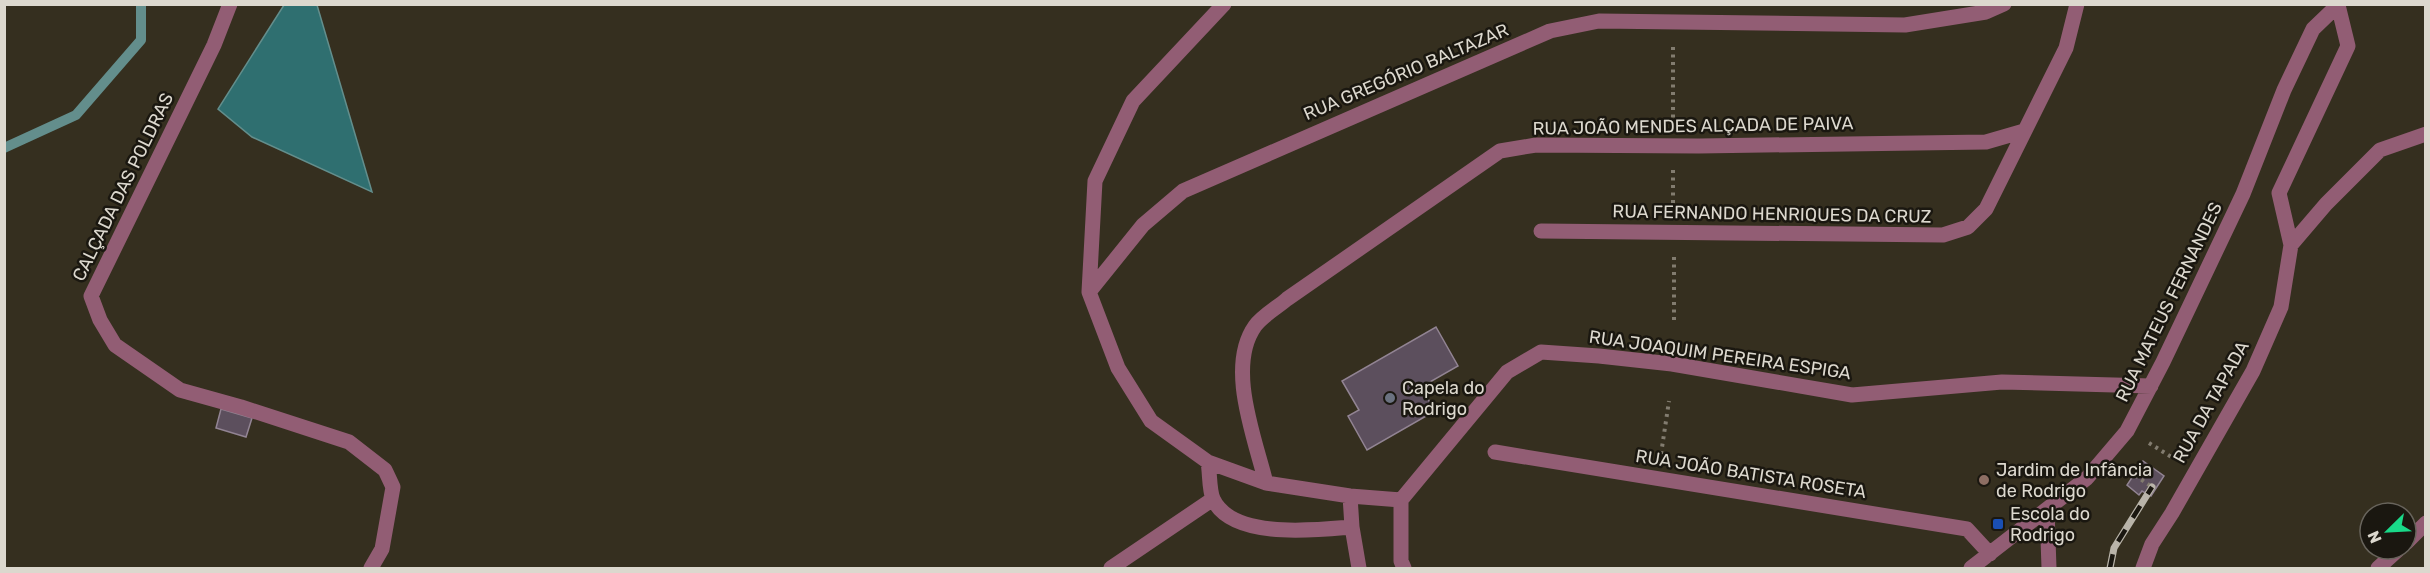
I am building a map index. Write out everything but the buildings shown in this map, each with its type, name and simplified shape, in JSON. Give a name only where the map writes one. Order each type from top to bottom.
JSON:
[{"type":"street","name":"CALÇADA DAS POLDRAS","points":[[230,4],[214,45],[91,296],[100,320],[116,345],[180,390],[349,442],[385,470],[393,487],[382,549],[371,568]]},
{"type":"street","points":[[1224,4],[1133,101],[1095,181],[1089,292],[1118,368],[1151,421],[1208,462],[1266,483],[1350,496],[1401,500],[1401,561],[1404,568]]},
{"type":"street","name":"RUA GREGÓRIO BALTAZAR","points":[[1089,292],[1143,225],[1183,190],[1550,31],[1599,21],[1905,25],[1986,12],[2004,4]]},
{"type":"street","name":"RUA FERNANDO HENRIQUES DA CRUZ","points":[[1541,231],[1943,236],[1968,227],[1986,209],[2066,48],[2077,4]]},
{"type":"street","name":"RUA MATEUS FERNANDES","points":[[1971,568],[2087,478],[2127,431],[2243,194],[2284,90],[2313,28],[2338,5],[2348,46],[2279,192],[2291,245]]},
{"type":"street","name":"RUA JOÃO MENDES ALÇADA DE PAIVA","points":[[1266,483],[1242,385],[1245,349],[1256,325],[1287,299],[1500,151],[1536,145],[1699,146],[1986,142],[2024,131]]},
{"type":"street","points":[[2291,245],[2326,204],[2380,150],[2426,134]]},
{"type":"street","name":"RUA DA TAPADA","points":[[2143,568],[2152,544],[2253,371],[2281,308],[2291,245]]},
{"type":"street","name":"RUA JOAQUIM PEREIRA ESPIGA","points":[[1401,500],[1507,372],[1540,352],[1672,364],[1852,395],[2002,382],[2151,386]]},
{"type":"street","name":"RUA JOÃO BATISTA ROSETA","points":[[1495,452],[1967,529],[1990,554]]},
{"type":"street","points":[[1208,462],[1213,499],[1228,516],[1257,528],[1288,531],[1352,527]]},
{"type":"street","points":[[1350,496],[1352,527],[1359,568]]},
{"type":"street","points":[[1111,568],[1213,499]]},
{"type":"street","points":[[2047,510],[2049,568]]},
{"type":"path","points":[[1657,479],[1669,401]]},
{"type":"path","points":[[2128,471],[2152,487]]},
{"type":"water","points":[[284,5],[317,5],[372,192],[252,137],[218,109]]},
{"type":"waterway","points":[[4,148],[76,115],[141,40],[141,4]]},
{"type":"railway","points":[[2110,568],[2114,548],[2152,487]]},
{"type":"place","name":"Capela do Rodrigo","points":[[1390,398]]},
{"type":"place","name":"Jardim de Infância de Rodrigo","points":[[1984,480]]},
{"type":"place","name":"Escola do Rodrigo","points":[[1998,524]]}]
